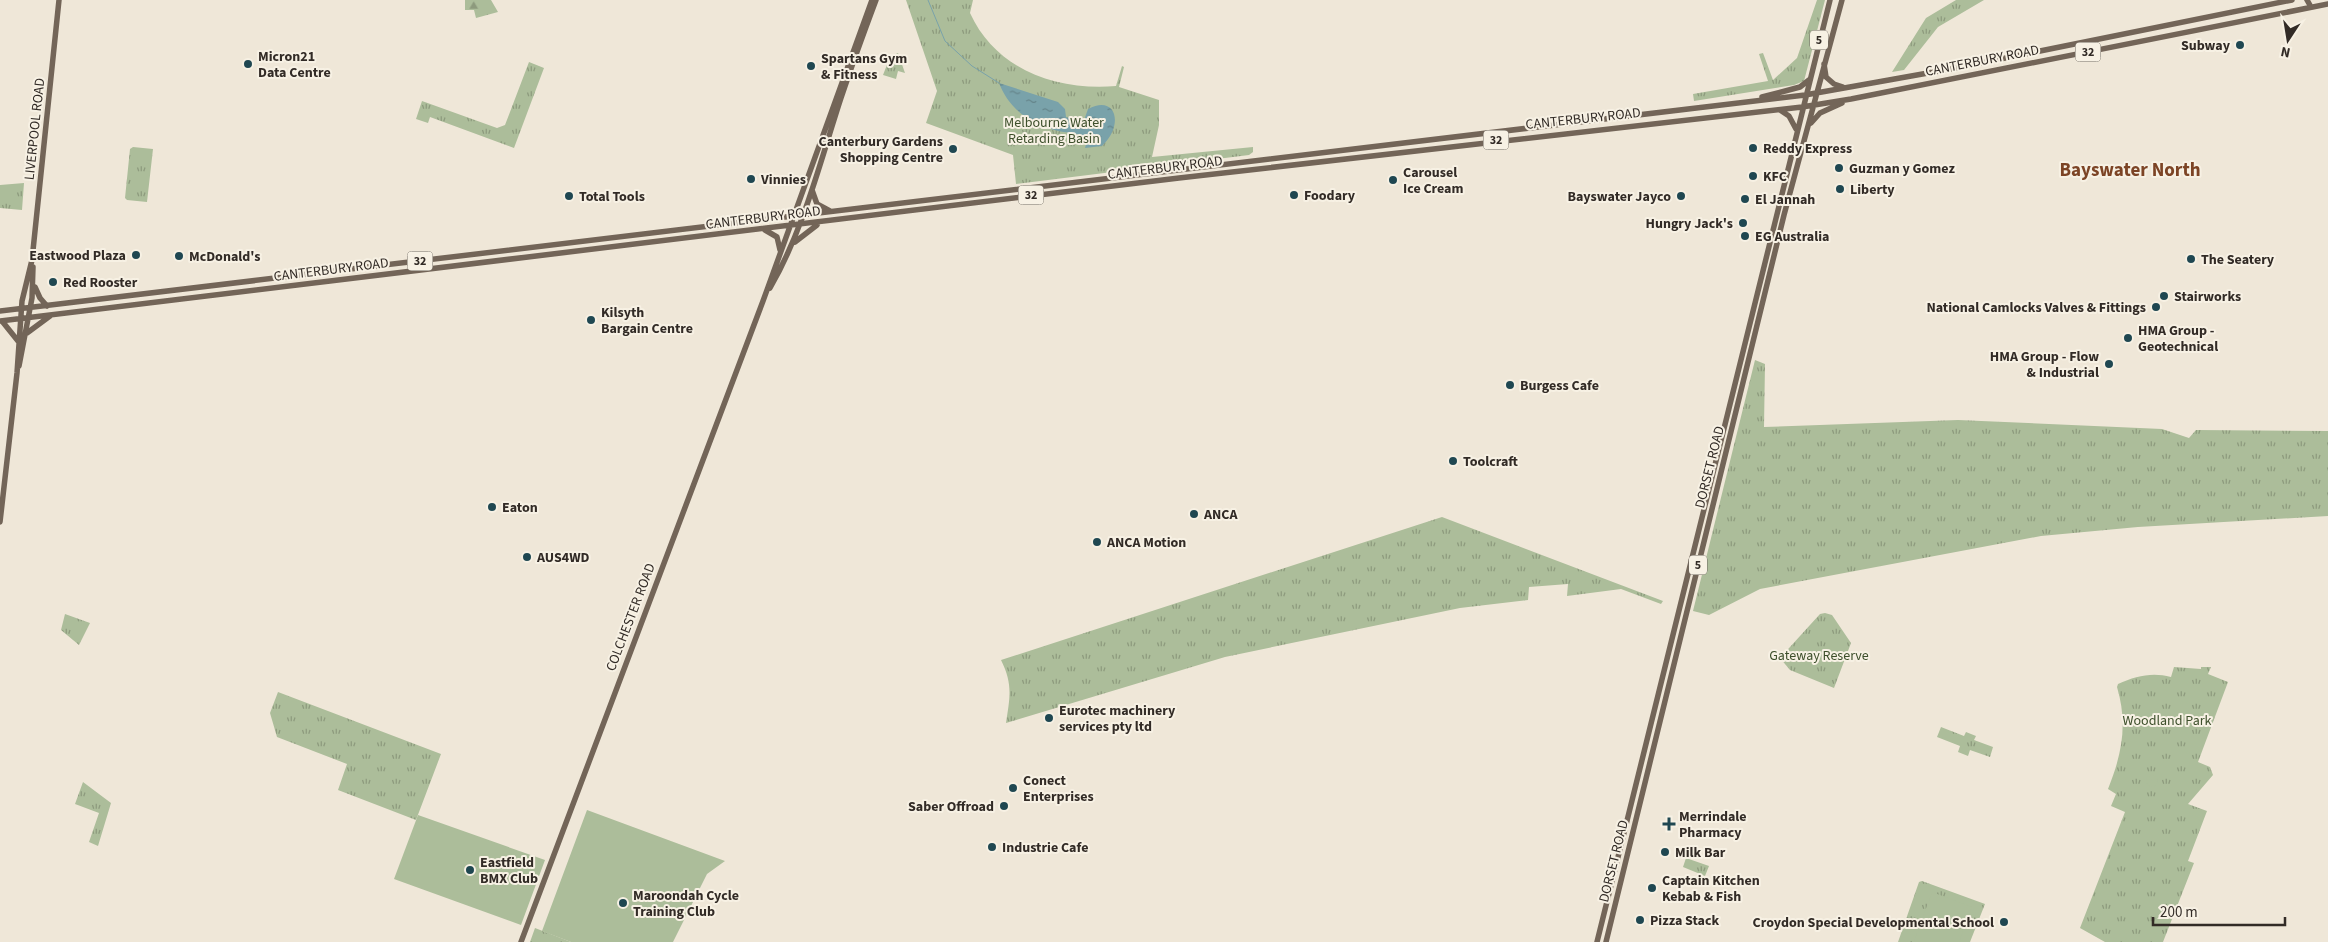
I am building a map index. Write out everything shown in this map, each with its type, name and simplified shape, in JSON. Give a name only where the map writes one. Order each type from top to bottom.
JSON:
[{"type":"main road","name":"LIVERPOOL ROAD","points":[[0,522],[17,373],[21,309],[32,260],[59,0]]},
{"type":"main road","name":"COLCHESTER ROAD","points":[[521,942],[763,301],[794,217],[842,75],[872,0]]},
{"type":"main road","name":"COLCHESTER ROAD","points":[[763,301],[792,246],[876,0]]},
{"type":"main road","name":"DORSET ROAD","points":[[1597,942],[1796,131],[1830,0]]},
{"type":"main road","name":"DORSET ROAD","points":[[1606,942],[1748,364],[1824,62],[1842,0]]},
{"type":"main road","name":"CANTERBURY ROAD","points":[[0,311],[836,212],[898,202],[1816,94],[2292,0]]},
{"type":"main road","points":[[2307,0],[2314,7]]},
{"type":"main road","points":[[2313,0],[2314,7]]},
{"type":"main road","name":"CANTERBURY ROAD","points":[[1,321],[764,230],[1141,182],[1630,125],[1802,107],[1851,99],[2328,4]]},
{"type":"main road","points":[[2146,29],[2147,40]]},
{"type":"main road","points":[[2014,56],[2016,66]]},
{"type":"main road","points":[[1824,62],[1826,77],[1830,81],[1847,88]]},
{"type":"main road","points":[[1743,103],[1800,87],[1809,80]]},
{"type":"main road","points":[[1808,126],[1820,113],[1851,99]]},
{"type":"main road","points":[[1779,110],[1792,120],[1796,131]]},
{"type":"main road","points":[[1629,115],[1630,125]]},
{"type":"main road","points":[[1261,159],[1263,168]]},
{"type":"main road","points":[[1140,174],[1141,182]]},
{"type":"main road","points":[[812,190],[817,204],[836,212]]},
{"type":"main road","points":[[898,202],[900,213]]},
{"type":"main road","points":[[891,203],[892,214]]},
{"type":"main road","points":[[792,246],[810,229],[828,222]]},
{"type":"main road","points":[[764,230],[777,237],[780,252]]},
{"type":"main road","name":"LIVERPOOL ROAD","points":[[17,373],[29,318],[34,282],[32,260]]},
{"type":"main road","points":[[427,260],[428,270]]},
{"type":"main road","points":[[254,281],[255,290]]},
{"type":"main road","points":[[34,282],[37,294],[47,306]]},
{"type":"main road","points":[[167,292],[170,301]]},
{"type":"main road","points":[[26,334],[51,315]]},
{"type":"main road","points":[[1,321],[18,341]]},
{"type":"main road","points":[[1740,362],[1748,364]]},
{"type":"main road","points":[[1621,846],[1629,848]]},
{"type":"green space","points":[[465,0],[491,0],[498,12],[476,18],[474,10],[465,10]]},
{"type":"green space","name":"Melbourne Water Retarding Basin","points":[[906,0],[973,0],[970,13],[981,33],[995,49],[1031,73],[1051,80],[1072,85],[1116,86],[1122,66],[1124,67],[1119,87],[1159,100],[1159,125],[1152,157],[1253,147],[1253,152],[1249,155],[1016,184],[1013,155],[926,123],[937,91]]},
{"type":"green space","points":[[1817,0],[1825,0],[1804,81],[1794,85],[1694,101],[1693,94],[1768,81],[1759,54],[1763,53],[1773,80],[1797,58]]},
{"type":"green space","points":[[1956,0],[1984,0],[1938,27],[1904,70],[1892,72],[1926,18]]},
{"type":"green space","points":[[898,53],[905,73],[898,71],[896,79],[883,75],[890,57]]},
{"type":"green space","points":[[529,62],[544,68],[514,148],[430,117],[428,123],[416,119],[422,101],[497,128],[505,125]]},
{"type":"green space","points":[[133,147],[153,149],[147,202],[127,200],[125,198],[130,149]]},
{"type":"green space","points":[[24,183],[22,210],[0,208],[0,185]]},
{"type":"green space","points":[[1755,360],[1765,364],[1764,427],[1958,420],[2162,429],[2189,438],[2196,430],[2328,431],[2328,516],[2138,527],[2041,536],[1760,589],[1709,615],[1693,611]]},
{"type":"green space","points":[[1442,517],[1663,601],[1661,604],[1621,589],[1567,596],[1568,584],[1529,587],[1528,600],[1460,608],[1225,657],[1006,723],[1010,691],[1001,660]]},
{"type":"green space","points":[[65,614],[90,623],[79,645],[61,630]]},
{"type":"green space","name":"Gateway Reserve","points":[[1820,614],[1832,615],[1851,643],[1834,688],[1790,670],[1780,658]]},
{"type":"green space","name":"Woodland Park","points":[[2174,667],[2201,669],[2201,667],[2211,667],[2208,674],[2228,682],[2198,762],[2210,767],[2213,775],[2188,804],[2207,811],[2188,861],[2194,863],[2163,942],[2105,942],[2080,928],[2125,812],[2111,806],[2116,794],[2108,789],[2117,764],[2122,739],[2122,714],[2117,687],[2118,684],[2138,677],[2157,675],[2171,677]]},
{"type":"green space","points":[[278,692],[441,754],[416,820],[338,790],[347,764],[277,737],[270,713]]},
{"type":"green space","points":[[1941,727],[1964,736],[1966,732],[1976,736],[1974,740],[1993,747],[1990,757],[1970,750],[1968,756],[1958,752],[1960,746],[1937,737]]},
{"type":"green space","points":[[2152,775],[2158,781],[2152,787],[2146,781]]},
{"type":"green space","points":[[83,782],[111,803],[98,846],[89,842],[99,813],[75,804]]},
{"type":"green space","name":"Maroondah Cycle Training Club","points":[[587,810],[725,861],[707,874],[673,942],[571,942],[542,931]]},
{"type":"green space","name":"Eastfield BMX Club","points":[[418,815],[545,860],[521,925],[394,879]]},
{"type":"green space","points":[[1686,858],[1709,866],[1705,876],[1683,867]]},
{"type":"green space","points":[[1922,881],[1985,904],[1970,942],[1898,942],[1919,882]]},
{"type":"green space","points":[[1932,892],[1972,907],[1959,942],[1914,942]]},
{"type":"green space","points":[[535,928],[571,942],[530,942]]},
{"type":"water","points":[[999,83],[1058,102],[1065,109],[1066,117],[1083,123],[1088,109],[1098,105],[1106,106],[1114,114],[1113,130],[1102,146],[1085,148],[1088,138],[1039,125],[1022,115],[1009,101]]},
{"type":"waterway","points":[[928,0],[945,41],[972,66],[999,83]]},
{"type":"place","name":"Subway","points":[[2240,45]]},
{"type":"place","name":"Micron21 Data Centre","points":[[248,64]]},
{"type":"place","name":"Spartans Gym & Fitness","points":[[811,66]]},
{"type":"place","name":"Reddy Express","points":[[1753,148]]},
{"type":"place","name":"Canterbury Gardens Shopping Centre","points":[[953,149]]},
{"type":"place","name":"Guzman y Gomez","points":[[1839,168]]},
{"type":"place","name":"KFC","points":[[1753,176]]},
{"type":"place","name":"Vinnies","points":[[751,179]]},
{"type":"place","name":"Carousel Ice Cream","points":[[1393,180]]},
{"type":"place","name":"Liberty","points":[[1840,189]]},
{"type":"place","name":"Foodary","points":[[1294,195]]},
{"type":"place","name":"Total Tools","points":[[569,196]]},
{"type":"place","name":"Bayswater Jayco","points":[[1681,196]]},
{"type":"place","name":"El Jannah","points":[[1745,199]]},
{"type":"place","name":"Hungry Jack's","points":[[1743,223]]},
{"type":"place","name":"EG Australia","points":[[1745,236]]},
{"type":"place","name":"Eastwood Plaza","points":[[136,255]]},
{"type":"place","name":"McDonald's","points":[[179,256]]},
{"type":"place","name":"The Seatery","points":[[2191,259]]},
{"type":"place","name":"Red Rooster","points":[[53,282]]},
{"type":"place","name":"Stairworks","points":[[2164,296]]},
{"type":"place","name":"National Camlocks Valves & Fittings","points":[[2156,307]]},
{"type":"place","name":"Kilsyth Bargain Centre","points":[[591,320]]},
{"type":"place","name":"HMA Group - Geotechnical","points":[[2128,338]]},
{"type":"place","name":"HMA Group - Flow & Industrial","points":[[2109,364]]},
{"type":"place","name":"Burgess Cafe","points":[[1510,385]]},
{"type":"place","name":"Toolcraft","points":[[1453,461]]},
{"type":"place","name":"Eaton","points":[[492,507]]},
{"type":"place","name":"ANCA","points":[[1194,514]]},
{"type":"place","name":"ANCA Motion","points":[[1097,542]]},
{"type":"place","name":"AUS4WD","points":[[527,557]]},
{"type":"place","name":"Eurotec machinery services pty ltd","points":[[1049,718]]},
{"type":"place","name":"Conect Enterprises","points":[[1013,788]]},
{"type":"place","name":"Saber Offroad","points":[[1004,806]]},
{"type":"place","name":"Merrindale Pharmacy","points":[[1669,824]]},
{"type":"place","name":"Industrie Cafe","points":[[992,847]]},
{"type":"place","name":"Milk Bar","points":[[1665,852]]},
{"type":"place","name":"Eastfield BMX Club","points":[[470,870]]},
{"type":"place","name":"Captain Kitchen Kebab & Fish","points":[[1652,888]]},
{"type":"place","name":"Maroondah Cycle Training Club","points":[[623,903]]},
{"type":"place","name":"Pizza Stack","points":[[1640,920]]},
{"type":"place","name":"Croydon Special Developmental School","points":[[2004,922]]},
{"type":"district","name":"Bayswater North","points":[[2130,169]]}]
